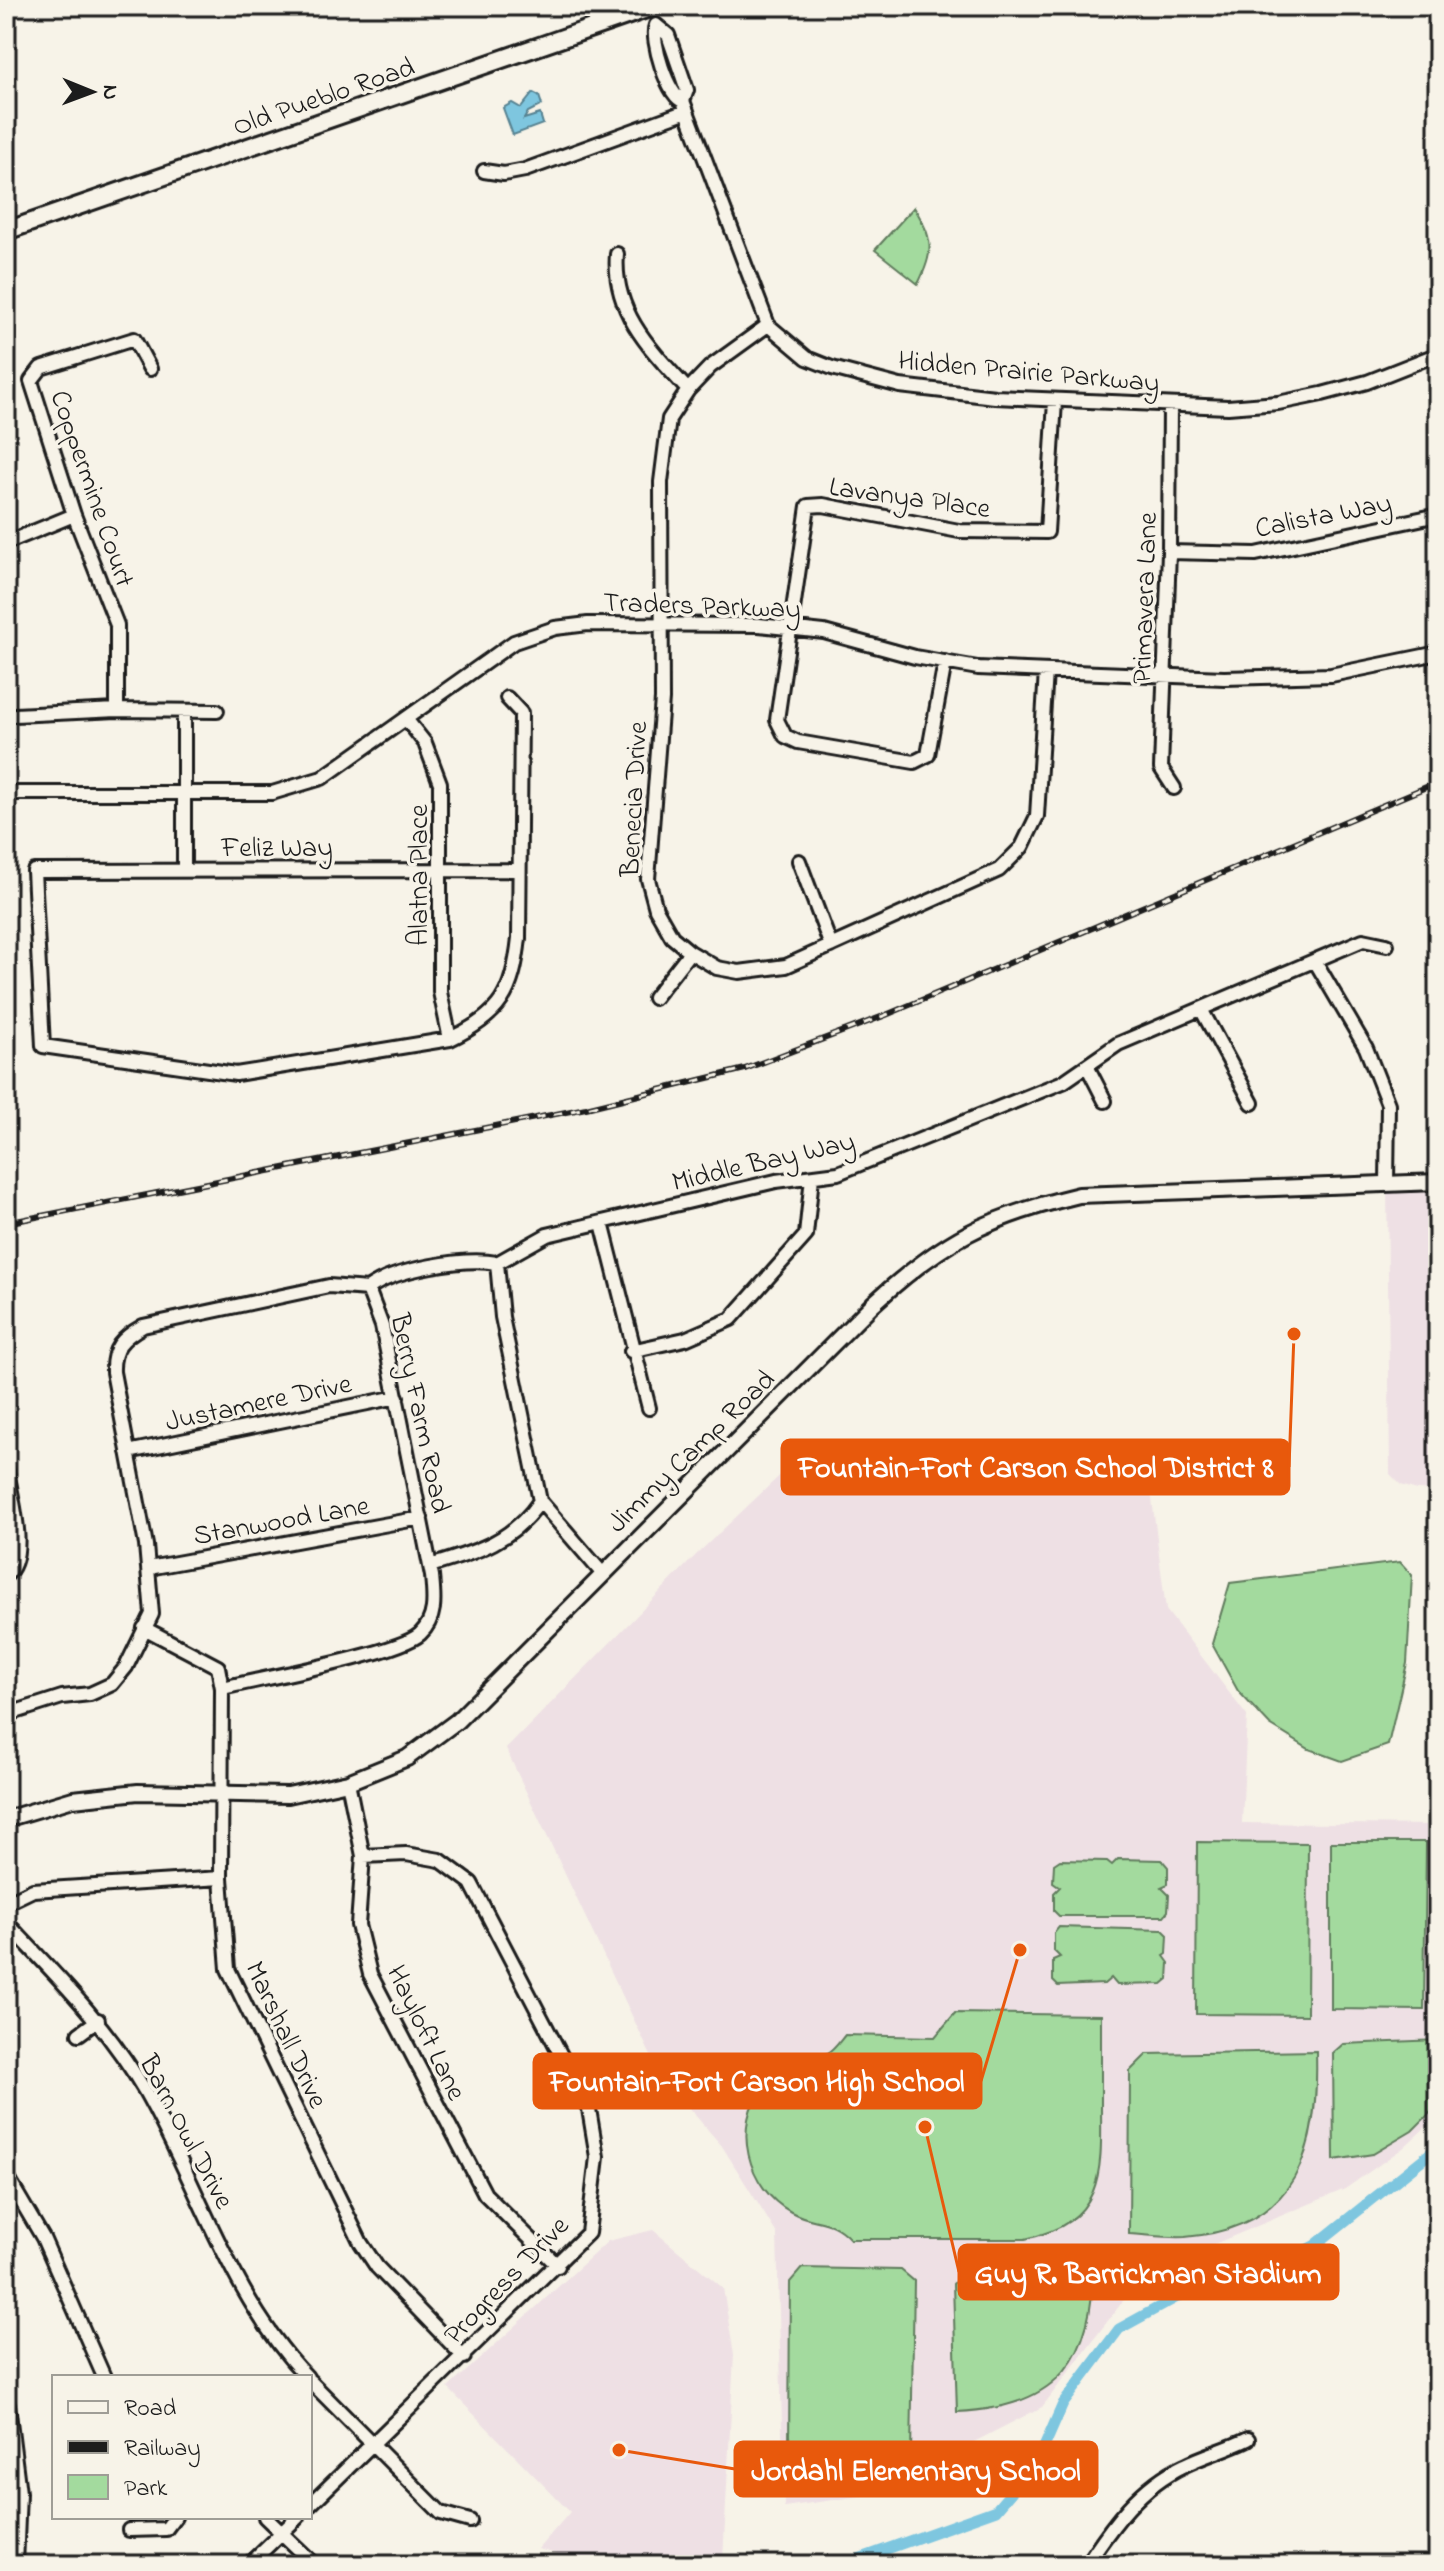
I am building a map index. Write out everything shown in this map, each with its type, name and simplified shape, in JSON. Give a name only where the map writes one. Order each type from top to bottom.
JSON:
[{"type":"main road","name":"Old Pueblo Road","points":[[6,231],[653,7]]},
{"type":"main road","points":[[6,2405],[17,2493],[14,2565]]},
{"type":"street","name":"Hidden Prairie Parkway","points":[[653,7],[656,25],[652,35],[658,54],[673,95],[685,106],[768,325],[807,358],[900,386],[1055,401],[1170,405],[1278,403],[1367,382],[1438,354]]},
{"type":"street","points":[[484,171],[504,174],[525,170],[685,106]]},
{"type":"street","points":[[617,254],[615,275],[632,323],[655,355],[688,390]]},
{"type":"street","name":"Benecia Drive","points":[[768,325],[710,367],[688,390],[669,419],[661,482],[662,699],[648,879],[656,909],[672,937],[717,968],[739,972],[786,966],[999,870],[1022,847],[1037,816],[1046,671]]},
{"type":"street","name":"Coppermine Court","points":[[117,710],[117,625],[74,515],[31,381],[41,368],[134,339],[150,369]]},
{"type":"street","name":"Lavanya Place","points":[[789,629],[808,506],[823,505],[959,531],[1047,532],[1055,401]]},
{"type":"street","name":"Primavera Lane","points":[[1170,405],[1169,552],[1161,768],[1174,788]]},
{"type":"street","points":[[6,543],[74,515]]},
{"type":"street","name":"Calista Way","points":[[1169,552],[1256,554],[1438,515]]},
{"type":"street","name":"Traders Parkway","points":[[6,793],[272,793],[322,778],[514,642],[555,628],[662,623],[789,629],[824,632],[945,662],[1046,671],[1290,679],[1331,675],[1438,653]]},
{"type":"street","points":[[789,629],[777,720],[785,736],[798,742],[914,762],[928,755],[945,662]]},
{"type":"street","points":[[450,1039],[476,1027],[501,1004],[515,974],[519,938],[521,713],[507,698]]},
{"type":"street","points":[[15,715],[117,710],[217,711]]},
{"type":"street","points":[[184,712],[184,870]]},
{"type":"street","name":"Alatna Place","points":[[406,719],[425,743],[440,783],[440,992],[450,1039]]},
{"type":"street","points":[[799,861],[831,946]]},
{"type":"street","name":"Feliz Way","points":[[450,1039],[236,1074],[43,1046],[34,871],[519,870]]},
{"type":"street","name":"Middle Bay Way","points":[[497,1263],[547,1235],[776,1181],[838,1173],[1063,1082],[1118,1044],[1363,940],[1387,945]]},
{"type":"street","points":[[654,998],[690,952]]},
{"type":"street","points":[[1315,961],[1366,1048],[1388,1104],[1387,1183]]},
{"type":"street","points":[[1201,1009],[1252,1103]]},
{"type":"street","points":[[1087,1066],[1105,1101]]},
{"type":"street","points":[[631,1351],[685,1339],[731,1319],[773,1276],[806,1235],[812,1177]]},
{"type":"street","name":"Jimmy Camp Road","points":[[6,1819],[73,1799],[138,1792],[288,1795],[348,1782],[407,1758],[457,1721],[602,1573],[903,1277],[923,1259],[981,1225],[1030,1206],[1079,1195],[1438,1182]]},
{"type":"street","points":[[602,1223],[631,1351],[649,1408]]},
{"type":"street","points":[[368,1289],[381,1279],[475,1259],[497,1263],[502,1317],[540,1501],[602,1573]]},
{"type":"street","name":"Berry Farm Road","points":[[6,1715],[62,1697],[90,1694],[112,1684],[126,1667],[152,1614],[149,1568],[113,1372],[112,1354],[125,1336],[143,1326],[329,1286],[368,1289],[382,1326],[421,1518],[434,1605],[431,1620],[419,1636],[368,1655],[222,1688]]},
{"type":"street","name":"Justamere Drive","points":[[128,1452],[397,1397]]},
{"type":"street","points":[[6,1466],[19,1545],[12,1570],[6,1575]]},
{"type":"street","points":[[430,1566],[488,1549],[527,1521],[540,1501]]},
{"type":"street","name":"Stanwood Lane","points":[[149,1568],[421,1518]]},
{"type":"street","points":[[144,1628],[218,1667],[222,1688]]},
{"type":"street","name":"Marshall Drive","points":[[222,1688],[221,1878],[228,1969],[361,2243],[377,2267],[464,2357]]},
{"type":"street","name":"Hayloft Lane","points":[[348,1782],[363,1856],[358,1925],[370,1974],[485,2194],[558,2266]]},
{"type":"street","name":"Progress Drive","points":[[312,2503],[558,2266],[588,2233],[597,2157],[589,2109],[471,1883],[440,1860],[406,1854],[363,1856]]},
{"type":"street","points":[[6,1903],[33,1890],[221,1878]]},
{"type":"street","name":"Barn Owl Drive","points":[[6,1922],[98,2020],[145,2091],[256,2314],[281,2351],[304,2375]]},
{"type":"street","points":[[79,2034],[98,2020]]},
{"type":"street","points":[[6,2175],[43,2238],[103,2375]]},
{"type":"street","name":"Barn Owl Drive","points":[[312,2383],[441,2513],[470,2521]]},
{"type":"street","points":[[1086,2565],[1116,2519],[1159,2480],[1186,2464],[1248,2439]]},
{"type":"street","points":[[129,2530],[166,2529],[174,2519]]},
{"type":"street","points":[[267,2519],[315,2565]]},
{"type":"street","points":[[248,2565],[296,2519]]},
{"type":"shaded area","points":[[1438,1182],[1438,1491],[1401,1485],[1390,1474],[1387,1183]]},
{"type":"shaded area","points":[[834,1449],[874,1470],[1094,1471],[1150,1483],[1166,1610],[1247,1716],[1242,1823],[1438,1825],[1438,2116],[1403,2148],[1345,2189],[1200,2250],[1136,2284],[1042,2407],[970,2444],[923,2487],[784,2507],[777,2234],[722,2146],[660,2075],[506,1749],[696,1555],[795,1461]]},
{"type":"shaded area","points":[[653,2230],[723,2288],[734,2355],[723,2560],[591,2563],[538,2549],[570,2512],[448,2388],[608,2241]]},
{"type":"green space","points":[[914,207],[930,245],[918,284],[875,250]]},
{"type":"green space","points":[[1400,1562],[1412,1575],[1407,1663],[1388,1745],[1342,1761],[1309,1749],[1270,1725],[1238,1691],[1212,1644],[1230,1583]]},
{"type":"green space","points":[[1197,1842],[1308,1843],[1307,2015],[1196,2014]]},
{"type":"green space","points":[[1331,1842],[1426,1842],[1424,2010],[1331,2009]]},
{"type":"green space","points":[[1118,1859],[1162,1860],[1168,1867],[1168,1884],[1161,1887],[1169,1895],[1168,1911],[1164,1916],[1059,1916],[1054,1911],[1054,1893],[1060,1887],[1053,1882],[1054,1864],[1060,1860],[1107,1861],[1112,1865]]},
{"type":"green space","points":[[1059,1927],[1163,1930],[1168,1935],[1167,1954],[1164,1956],[1169,1963],[1168,1979],[1162,1984],[1117,1985],[1111,1978],[1104,1984],[1058,1986],[1053,1981],[1053,1960],[1060,1957],[1054,1951],[1054,1933]]},
{"type":"green space","points":[[955,2013],[1101,2015],[1101,2154],[1093,2192],[1084,2208],[1070,2221],[1051,2231],[1025,2239],[850,2239],[836,2227],[800,2216],[776,2201],[754,2172],[746,2137],[754,2101],[771,2077],[786,2067],[828,2053],[845,2035],[935,2037]]},
{"type":"green space","points":[[1438,2040],[1438,2100],[1432,2111],[1412,2131],[1373,2154],[1334,2160],[1333,2053],[1343,2044]]},
{"type":"green space","points":[[1316,2051],[1313,2120],[1306,2151],[1294,2177],[1277,2200],[1254,2218],[1223,2230],[1185,2237],[1129,2234],[1130,2071],[1147,2054]]},
{"type":"green space","points":[[802,2268],[901,2270],[914,2281],[911,2455],[904,2464],[795,2463],[789,2455],[790,2282]]},
{"type":"green space","points":[[960,2277],[1093,2280],[1090,2312],[1083,2338],[1072,2361],[1057,2379],[1015,2402],[957,2412],[953,2284]]},
{"type":"water","points":[[533,93],[539,96],[542,105],[528,112],[524,119],[540,114],[543,124],[513,135],[503,108],[512,103],[521,108]]},
{"type":"waterway","points":[[842,2565],[996,2510],[1038,2461],[1063,2404],[1119,2329],[1212,2278],[1294,2256],[1314,2246],[1438,2147]]},
{"type":"railway","points":[[6,1223],[586,1108],[745,1069],[886,1015],[1438,782]]},
{"type":"place","name":"Fountain-Fort Carson School District 8","points":[[1294,1334]]},
{"type":"place","name":"Fountain-Fort Carson High School","points":[[1020,1950]]},
{"type":"place","name":"Guy R. Barrickman Stadium","points":[[925,2127]]},
{"type":"place","name":"Jordahl Elementary School","points":[[619,2450]]}]
